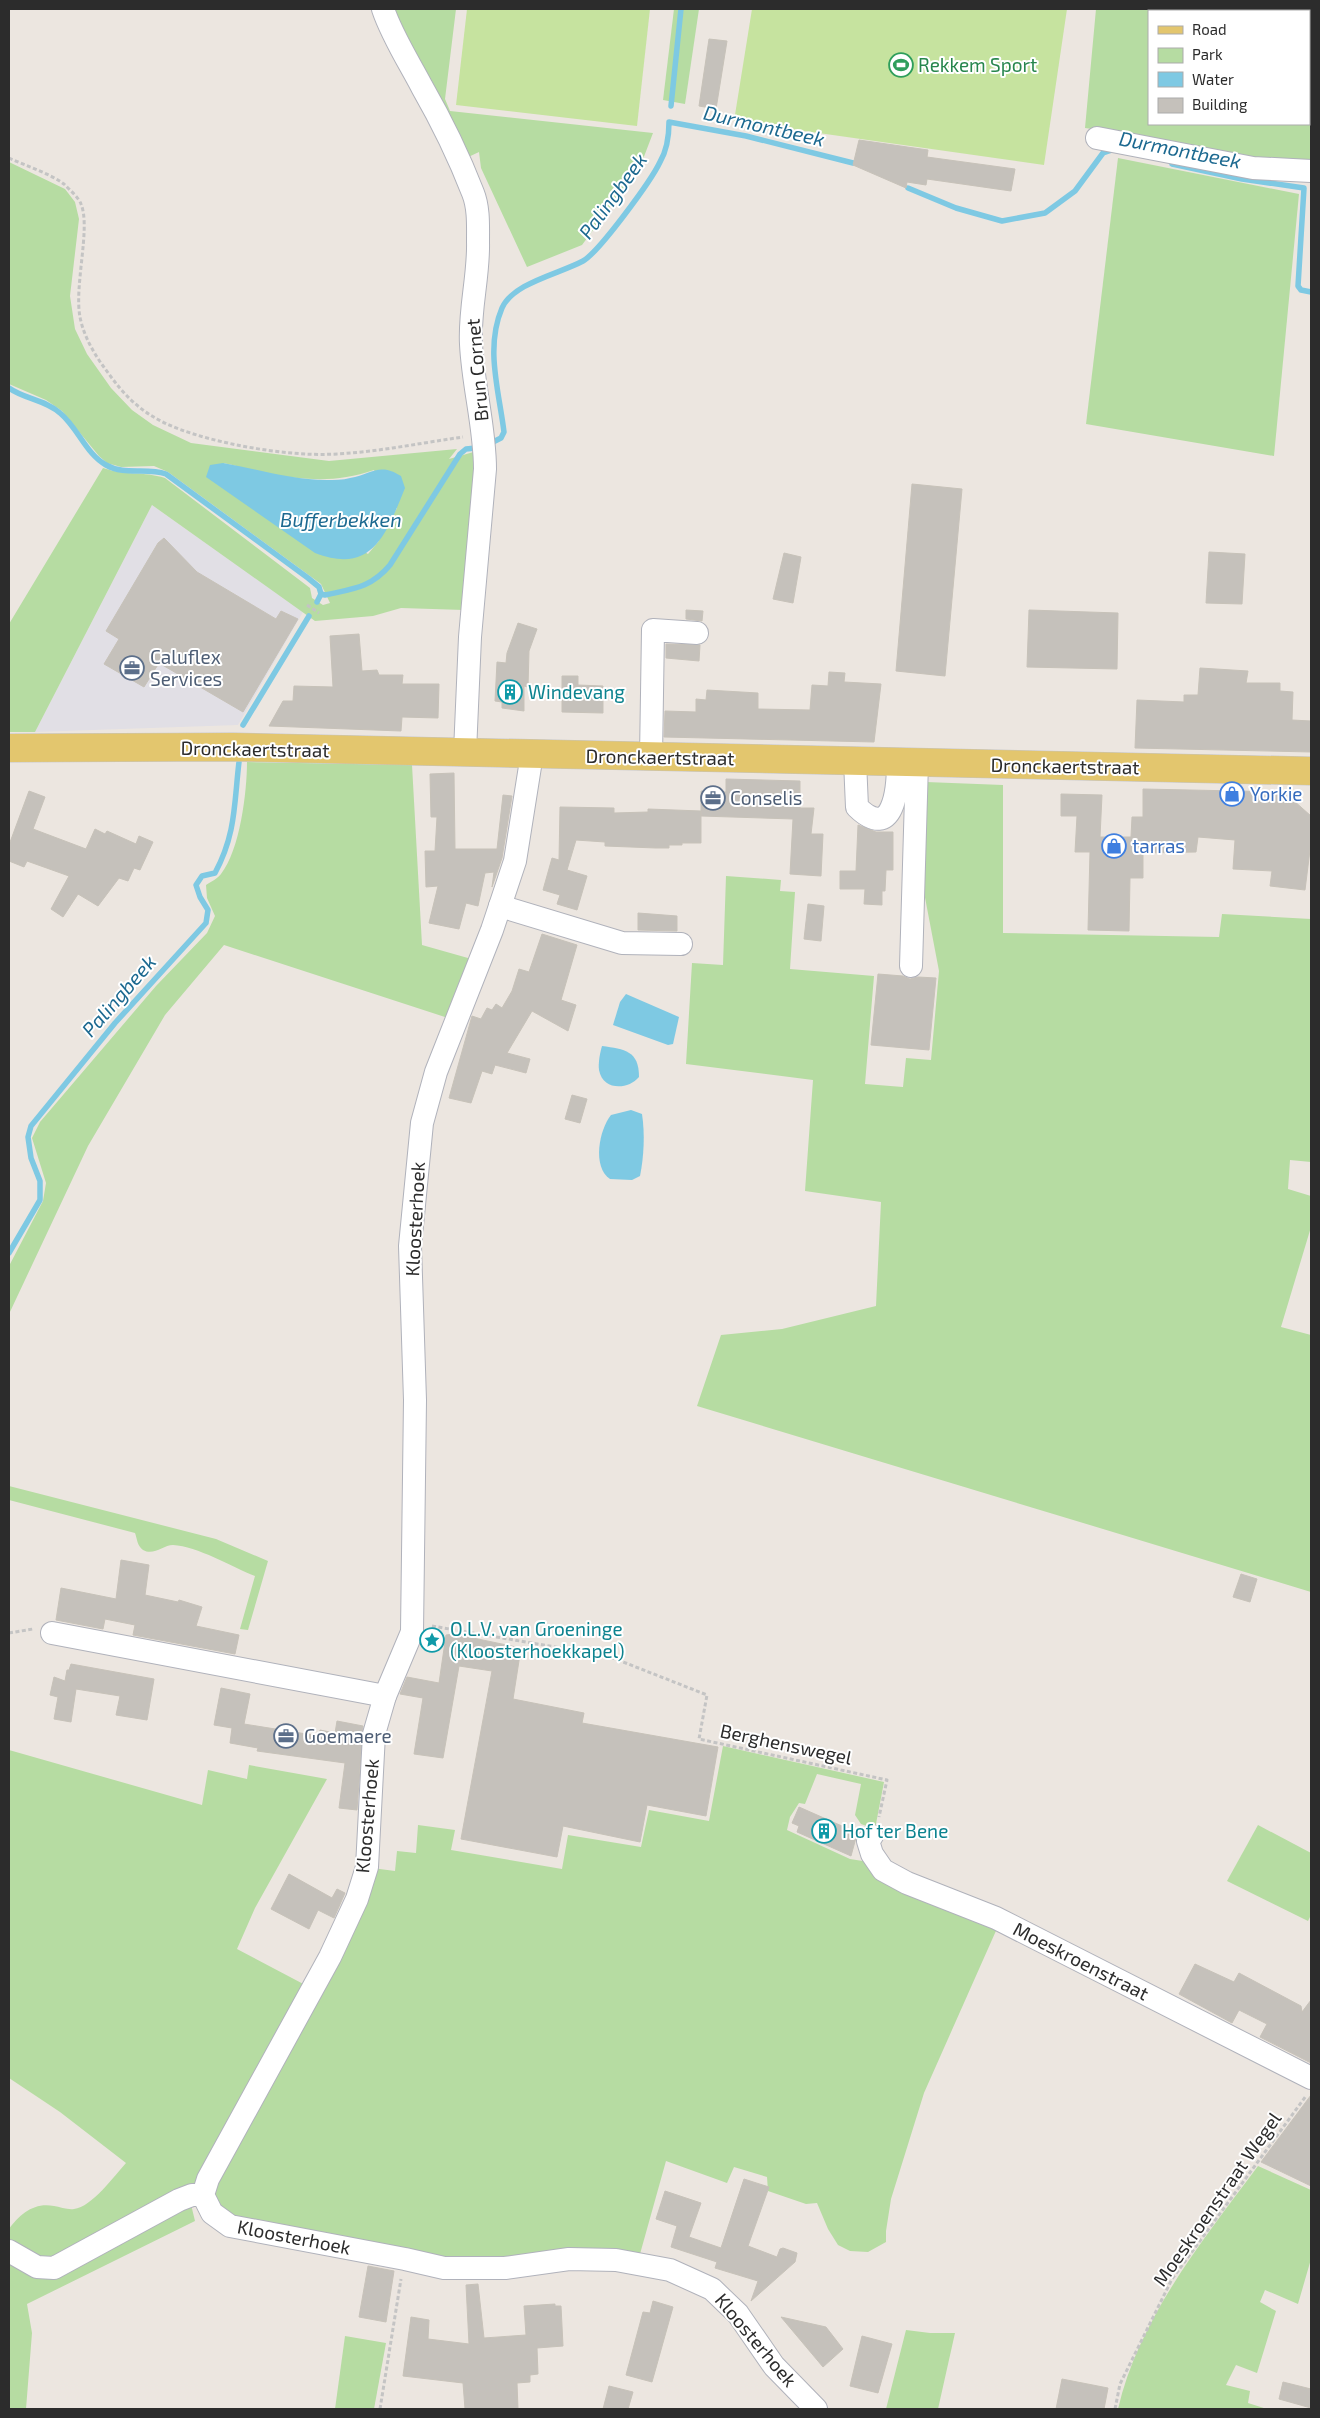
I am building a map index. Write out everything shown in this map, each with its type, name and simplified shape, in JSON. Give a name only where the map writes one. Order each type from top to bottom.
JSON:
[{"type":"main road","name":"Dronckaertstraat","points":[[9,748],[233,748],[465,752],[1311,771]]},
{"type":"street","name":"Brun Cornet","points":[[383,9],[396,39],[429,98],[474,195],[478,219],[478,253],[470,322],[477,404],[483,435],[486,468],[470,638],[465,752]]},
{"type":"street","points":[[1096,138],[1253,168],[1311,172]]},
{"type":"street","points":[[651,757],[653,630],[697,633]]},
{"type":"street","name":"Kloosterhoek","points":[[532,754],[515,861],[464,1003],[436,1072],[422,1123],[410,1246],[415,1400],[413,1623],[412,1632],[385,1696],[374,1734],[367,1867],[357,1899],[330,1957],[208,2179],[203,2195],[212,2213],[230,2226],[444,2268],[505,2268],[569,2259],[616,2260],[670,2270],[712,2289],[738,2314],[774,2366],[816,2409]]},
{"type":"street","points":[[855,762],[857,807],[866,816],[878,819],[888,815],[893,806],[908,762]]},
{"type":"street","points":[[908,762],[910,966]]},
{"type":"street","points":[[500,906],[622,943],[681,944]]},
{"type":"street","points":[[52,1633],[385,1696]]},
{"type":"street","name":"Moeskroenstraat","points":[[872,1836],[868,1840],[872,1854],[883,1870],[907,1884],[996,1918],[1311,2078]]},
{"type":"street","points":[[9,2251],[37,2268],[54,2268],[179,2200],[192,2195],[203,2195]]},
{"type":"path","points":[[9,158],[63,184],[81,203],[84,219],[78,295],[80,318],[88,343],[104,369],[117,386],[146,414],[187,434],[239,447],[305,454],[336,454],[483,435]]},
{"type":"path","points":[[308,605],[319,613]]},
{"type":"path","name":"Berghenswegel","points":[[413,1623],[608,1656],[706,1695],[699,1739],[887,1780],[876,1830],[872,1836]]},
{"type":"path","name":"Moeskroenstraat Wegel","points":[[1115,2409],[1120,2384],[1172,2279],[1311,2089]]},
{"type":"path","points":[[380,2409],[405,2259]]},
{"type":"shaded area","points":[[152,505],[303,612],[238,725],[35,732]]},
{"type":"green space","points":[[390,9],[456,9],[445,99],[450,111],[653,133],[640,167],[582,245],[527,267],[481,168],[479,152],[464,159]]},
{"type":"green space","points":[[467,9],[650,9],[637,126],[456,105]]},
{"type":"green space","points":[[674,9],[699,9],[685,104],[663,100]]},
{"type":"green space","name":"Rekkem Sport","points":[[752,9],[1067,9],[1044,165],[734,121]]},
{"type":"green space","points":[[1096,9],[1295,9],[1148,10],[1148,125],[1310,125],[1310,64],[1311,165],[1234,159],[1136,135],[1085,128]]},
{"type":"green space","points":[[1118,158],[1299,194],[1274,456],[1086,424]]},
{"type":"green space","points":[[9,162],[65,189],[75,202],[79,219],[70,296],[75,329],[87,354],[111,388],[132,410],[153,425],[191,443],[329,461],[457,449],[449,459],[477,451],[464,610],[401,608],[373,616],[315,621],[152,505],[35,732],[9,732],[9,624],[103,468],[165,478],[310,588],[312,598],[323,605],[330,603],[321,584],[168,472],[154,466],[121,467],[107,463],[62,411],[46,400],[9,384]],"holes":[[[223,463],[268,474],[308,479],[334,479],[374,470],[397,508],[378,542],[368,554]]]},
{"type":"green space","points":[[247,762],[412,765],[422,945],[475,960],[448,1018],[224,945],[165,1015],[88,1146],[9,1314],[9,1266],[43,1201],[46,1183],[32,1138],[40,1122],[156,986],[207,933],[215,916],[207,898],[206,885],[221,874],[228,864],[238,836],[246,789]]},
{"type":"green space","points":[[926,782],[1003,785],[1003,933],[1219,937],[1222,914],[1311,919],[1311,1162],[1290,1160],[1288,1189],[1311,1196],[1311,1227],[1281,1327],[1311,1335],[1311,1592],[697,1406],[721,1335],[782,1329],[876,1306],[881,1202],[805,1191],[813,1080],[686,1064],[692,963],[723,965],[726,876],[781,880],[780,891],[795,892],[790,969],[874,976],[865,1084],[903,1087],[906,1058],[931,1060],[939,971],[923,887]]},
{"type":"green space","points":[[9,1486],[216,1539],[268,1561],[248,1630],[240,1629],[255,1576],[203,1553],[182,1546],[169,1545],[147,1552],[137,1542],[135,1533],[9,1500]]},
{"type":"green space","points":[[723,1746],[884,1782],[875,1829],[861,1824],[855,1815],[861,1784],[817,1774],[805,1804],[799,1803],[790,1817],[787,1830],[850,1859],[869,1862],[999,1924],[924,2093],[891,2199],[886,2242],[868,2252],[850,2251],[838,2245],[828,2229],[817,2203],[806,2204],[768,2191],[767,2177],[734,2167],[727,2183],[666,2161],[640,2254],[445,2260],[238,2220],[216,2206],[214,2185],[240,2133],[320,1999],[359,1918],[372,1868],[395,1871],[397,1851],[416,1853],[418,1825],[455,1830],[451,1850],[562,1869],[568,1835],[641,1847],[649,1810],[709,1821]]},
{"type":"green space","points":[[9,1750],[202,1805],[208,1770],[247,1779],[249,1765],[327,1779],[255,1908],[237,1949],[309,1987],[198,2180],[188,2192],[195,2221],[27,2304],[32,2333],[26,2409],[9,2409],[9,2229],[28,2210],[40,2206],[47,2205],[69,2209],[81,2207],[95,2197],[126,2163],[60,2112],[9,2078]]},
{"type":"green space","points":[[1258,1825],[1311,1853],[1311,1915],[1308,1921],[1227,1881]]},
{"type":"green space","points":[[1258,2166],[1311,2190],[1311,2259],[1298,2304],[1265,2290],[1260,2302],[1276,2311],[1257,2373],[1236,2365],[1226,2385],[1250,2391],[1248,2403],[1267,2409],[1118,2409],[1128,2375],[1141,2343],[1157,2312],[1195,2251]]},
{"type":"green space","points":[[906,2330],[930,2333],[955,2333],[938,2409],[886,2409]]},
{"type":"green space","points":[[345,2336],[386,2343],[374,2409],[335,2409]]},
{"type":"water","name":"Bufferbekken","points":[[223,463],[314,480],[344,479],[381,469],[401,476],[405,488],[391,521],[374,546],[364,554],[350,559],[334,558],[315,553],[206,477],[210,465]]},
{"type":"water","points":[[626,994],[679,1017],[673,1044],[668,1045],[613,1025],[620,1002]]},
{"type":"water","points":[[602,1046],[617,1048],[629,1053],[636,1062],[639,1077],[623,1086],[611,1085],[605,1082],[599,1070]]},
{"type":"water","points":[[631,1110],[642,1114],[644,1145],[640,1176],[632,1180],[610,1179],[604,1173],[599,1157],[603,1130],[611,1115]]},
{"type":"building","points":[[709,39],[727,41],[716,109],[699,106]]},
{"type":"building","points":[[859,140],[928,150],[927,157],[1015,169],[1011,191],[927,179],[926,185],[907,182],[906,188],[853,165]]},
{"type":"building","points":[[912,484],[962,489],[945,676],[896,671]]},
{"type":"building","points":[[164,538],[197,572],[276,619],[281,611],[298,619],[243,712],[159,663],[144,687],[104,664],[119,639],[106,631],[158,543]]},
{"type":"building","points":[[1209,552],[1245,554],[1242,604],[1206,603]]},
{"type":"building","points":[[784,553],[801,557],[793,603],[773,599]]},
{"type":"building","points":[[686,610],[703,611],[702,621],[686,619]]},
{"type":"building","points":[[1029,610],[1118,613],[1117,669],[1027,667]]},
{"type":"building","points":[[518,623],[537,629],[529,651],[528,687],[524,686],[524,711],[502,708],[502,702],[495,701],[497,662],[506,663],[507,653]]},
{"type":"building","points":[[359,634],[362,671],[377,670],[379,675],[403,675],[402,684],[439,684],[438,718],[402,717],[401,731],[269,726],[283,701],[293,701],[294,686],[333,687],[330,636]]},
{"type":"building","points":[[666,644],[700,645],[699,661],[666,658]]},
{"type":"building","points":[[1200,668],[1248,671],[1246,683],[1280,683],[1280,691],[1293,692],[1292,720],[1311,721],[1311,752],[1135,748],[1137,700],[1184,702],[1184,695],[1198,695]]},
{"type":"building","points":[[829,672],[845,673],[844,682],[881,684],[874,742],[664,737],[665,711],[696,712],[696,699],[706,700],[707,690],[758,693],[758,709],[810,710],[812,685],[828,686]]},
{"type":"building","points":[[562,676],[578,676],[578,685],[603,686],[603,713],[562,712]]},
{"type":"building","points":[[454,773],[455,849],[497,849],[503,795],[512,796],[502,858],[492,887],[494,872],[485,873],[478,906],[466,903],[459,929],[429,923],[438,886],[426,887],[425,851],[435,851],[437,817],[431,817],[430,774]]},
{"type":"building","points":[[726,779],[800,781],[800,808],[814,808],[811,834],[823,834],[821,876],[790,874],[793,819],[701,816],[701,843],[682,843],[682,845],[669,845],[669,848],[656,848],[605,846],[605,842],[576,840],[567,870],[587,876],[577,910],[557,904],[560,895],[543,890],[552,858],[559,860],[560,807],[614,808],[614,813],[648,812],[648,809],[701,811],[701,791],[726,792]]},
{"type":"building","points":[[1143,789],[1284,792],[1311,816],[1311,842],[1305,890],[1270,886],[1272,871],[1233,869],[1235,840],[1198,837],[1196,852],[1143,853],[1143,878],[1130,878],[1129,931],[1088,930],[1090,852],[1075,852],[1077,816],[1061,816],[1061,794],[1102,795],[1100,837],[1131,837],[1132,817],[1143,817]]},
{"type":"building","points":[[29,791],[45,797],[33,829],[86,849],[95,829],[105,834],[107,831],[136,844],[139,836],[153,842],[140,870],[134,868],[128,881],[119,878],[98,906],[78,894],[63,917],[51,909],[69,876],[27,861],[24,867],[9,861],[9,845]]},
{"type":"building","points":[[858,825],[876,832],[893,832],[893,870],[886,870],[885,891],[882,891],[882,905],[864,904],[865,889],[840,889],[840,871],[856,871]]},
{"type":"building","points":[[808,904],[824,906],[821,941],[804,939]]},
{"type":"building","points":[[638,913],[677,916],[677,931],[638,930]]},
{"type":"building","points":[[542,934],[577,945],[561,1000],[576,1005],[568,1031],[532,1011],[507,1053],[530,1059],[526,1073],[495,1065],[492,1074],[482,1071],[471,1103],[449,1098],[472,1016],[481,1019],[487,1008],[492,1010],[496,1004],[502,1008],[512,991],[519,969],[529,972]]},
{"type":"building","points":[[878,974],[903,976],[910,979],[918,977],[936,978],[929,1050],[871,1045]]},
{"type":"building","points":[[572,1095],[587,1099],[580,1123],[565,1119]]},
{"type":"building","points":[[121,1560],[149,1565],[145,1595],[178,1602],[179,1600],[202,1607],[196,1626],[239,1635],[235,1654],[133,1635],[135,1625],[105,1619],[103,1629],[56,1620],[61,1588],[116,1599]]},
{"type":"building","points":[[1241,1574],[1257,1579],[1250,1602],[1233,1597]]},
{"type":"building","points":[[454,1634],[521,1648],[513,1699],[584,1713],[582,1723],[718,1747],[706,1816],[647,1805],[640,1842],[563,1826],[557,1857],[461,1839],[492,1671],[459,1666],[443,1758],[414,1754],[423,1698],[400,1694],[407,1677],[439,1683],[446,1635]]},
{"type":"building","points":[[71,1664],[154,1679],[147,1720],[116,1715],[120,1696],[76,1689],[71,1722],[54,1719],[58,1697],[50,1695],[54,1677],[65,1681],[67,1670],[69,1670]]},
{"type":"building","points":[[221,1688],[250,1694],[244,1724],[319,1736],[320,1730],[335,1733],[337,1721],[363,1726],[357,1810],[339,1808],[345,1763],[257,1751],[258,1748],[230,1743],[232,1728],[214,1725]]},
{"type":"building","name":"Hof ter Bene","points":[[799,1807],[857,1834],[851,1856],[797,1832],[799,1826],[792,1823]]},
{"type":"building","points":[[289,1874],[332,1898],[337,1889],[345,1893],[334,1918],[318,1910],[309,1929],[271,1909]]},
{"type":"building","points":[[1195,1964],[1234,1982],[1239,1973],[1301,2006],[1302,2012],[1311,2000],[1311,2063],[1260,2037],[1267,2024],[1239,2010],[1232,2023],[1179,1994]]},
{"type":"building","points":[[1311,2095],[1311,2186],[1261,2162]]},
{"type":"building","points":[[744,2179],[769,2187],[748,2246],[777,2257],[780,2249],[783,2248],[797,2253],[795,2262],[751,2301],[758,2281],[715,2268],[717,2262],[671,2247],[677,2226],[656,2219],[665,2191],[701,2203],[689,2237],[721,2248]]},
{"type":"building","points":[[368,2266],[394,2271],[386,2322],[359,2317]]},
{"type":"building","points":[[478,2284],[484,2338],[526,2335],[524,2306],[555,2304],[555,2306],[561,2306],[563,2346],[537,2348],[538,2374],[530,2375],[530,2382],[517,2383],[518,2409],[465,2409],[463,2383],[403,2376],[411,2317],[429,2320],[428,2339],[469,2344],[466,2285]]},
{"type":"building","points":[[653,2301],[673,2307],[652,2382],[626,2375],[643,2312],[650,2313]]},
{"type":"building","points":[[781,2317],[826,2327],[843,2349],[823,2367]]},
{"type":"building","points":[[862,2336],[892,2344],[878,2393],[850,2386]]},
{"type":"building","points":[[1062,2379],[1108,2388],[1104,2409],[1056,2409]]},
{"type":"building","points":[[1283,2382],[1311,2389],[1311,2408],[1279,2399]]},
{"type":"building","points":[[609,2386],[633,2392],[628,2409],[603,2409]]},
{"type":"waterway","name":"Palingbeek","points":[[671,106],[681,9]]},
{"type":"waterway","name":"Palingbeek","points":[[493,442],[501,438],[504,432],[494,354],[494,338],[502,308],[516,292],[538,280],[583,261],[601,244],[655,171],[667,143],[669,122],[746,136],[853,163]]},
{"type":"waterway","name":"Durmontbeek","points":[[908,188],[956,208],[1002,221],[1045,213],[1075,191],[1103,153],[1112,150]]},
{"type":"waterway","name":"Durmontbeek","points":[[1172,164],[1242,179],[1304,188],[1298,286],[1301,290],[1311,292]]},
{"type":"waterway","points":[[9,388],[21,395],[48,405],[60,413],[72,426],[87,448],[106,465],[121,470],[151,471],[166,474],[308,578],[319,587],[321,594]]},
{"type":"waterway","name":"Palingbeek","points":[[317,602],[321,594],[325,595],[361,586],[376,579],[383,573],[390,565],[460,454],[466,449],[476,448]]},
{"type":"waterway","name":"Palingbeek","points":[[243,725],[309,616]]},
{"type":"waterway","name":"Palingbeek","points":[[9,1253],[40,1200],[40,1181],[31,1158],[28,1137],[31,1126],[115,1023],[206,923],[208,910],[200,897],[196,885],[202,876],[215,873],[227,845],[233,819],[239,762]]},
{"type":"place","name":"Rekkem Sport","points":[[901,65]]},
{"type":"place","name":"Caluflex Services","points":[[132,668]]},
{"type":"place","name":"Windevang","points":[[510,692]]},
{"type":"place","name":"Yorkie","points":[[1232,794]]},
{"type":"place","name":"Conselis","points":[[713,798]]},
{"type":"place","name":"tarras","points":[[1114,846]]},
{"type":"place","name":"O.L.V. van Groeninge (Kloosterhoekkapel)","points":[[432,1640]]},
{"type":"place","name":"Goemaere","points":[[286,1736]]},
{"type":"place","name":"Hof ter Bene","points":[[824,1831]]}]
